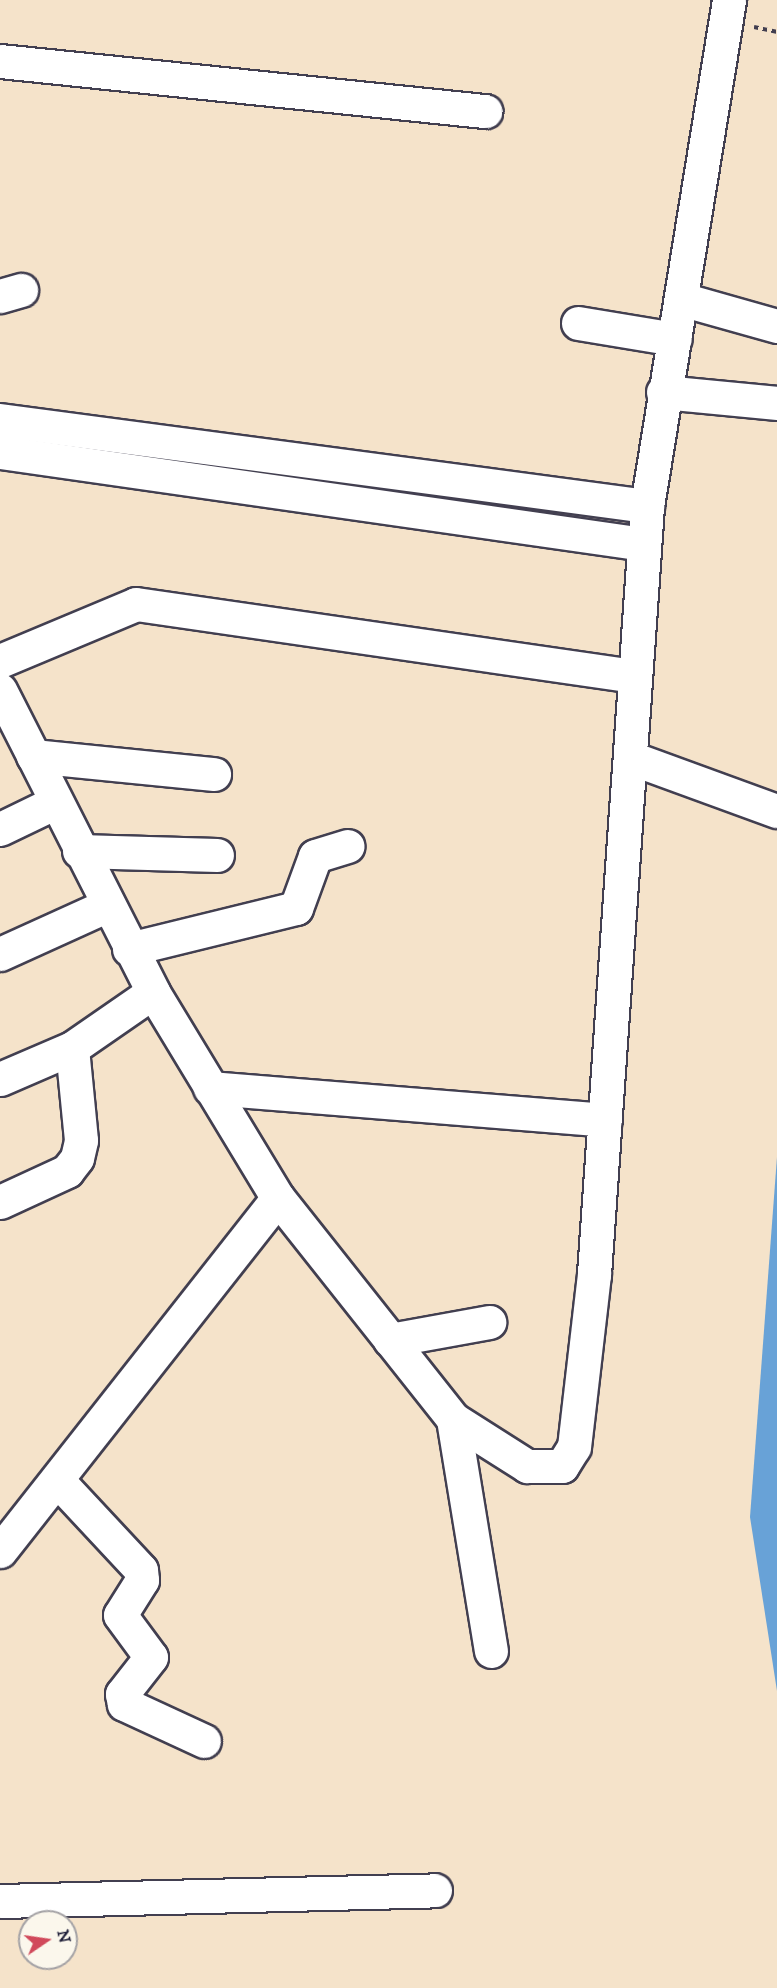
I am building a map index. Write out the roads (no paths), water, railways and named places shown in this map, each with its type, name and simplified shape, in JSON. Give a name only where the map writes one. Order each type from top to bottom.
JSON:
[{"type":"street","points":[[0,690],[54,803],[129,950],[278,1198],[453,1419],[527,1467],[550,1470],[569,1458],[594,1274],[647,506],[663,392],[675,339],[724,1]]},
{"type":"street","points":[[0,61],[485,111]]},
{"type":"street","points":[[681,299],[777,326]]},
{"type":"street","points":[[578,323],[675,339]]},
{"type":"street","points":[[663,392],[777,403]]},
{"type":"street","points":[[0,420],[647,506]]},
{"type":"street","points":[[0,452],[644,544]]},
{"type":"street","points":[[0,660],[136,604],[634,676]]},
{"type":"street","points":[[33,756],[214,774]]},
{"type":"street","points":[[631,758],[777,811]]},
{"type":"street","points":[[0,829],[54,803]]},
{"type":"street","points":[[129,950],[296,908],[315,856],[347,846]]},
{"type":"street","points":[[79,851],[217,855]]},
{"type":"street","points":[[0,954],[106,906]]},
{"type":"street","points":[[0,1078],[72,1048],[153,992]]},
{"type":"street","points":[[0,1202],[67,1171],[77,1158],[81,1140],[72,1048]]},
{"type":"street","points":[[210,1088],[605,1120]]},
{"type":"street","points":[[7,1531],[60,1482],[278,1198]]},
{"type":"street","points":[[390,1340],[489,1322]]},
{"type":"street","points":[[453,1419],[491,1651]]},
{"type":"street","points":[[60,1482],[141,1570],[142,1580],[120,1615],[151,1657],[122,1694],[124,1704],[204,1741]]},
{"type":"street","points":[[0,1901],[435,1890]]},
{"type":"water","points":[[777,1157],[777,1691],[750,1517]]}]
